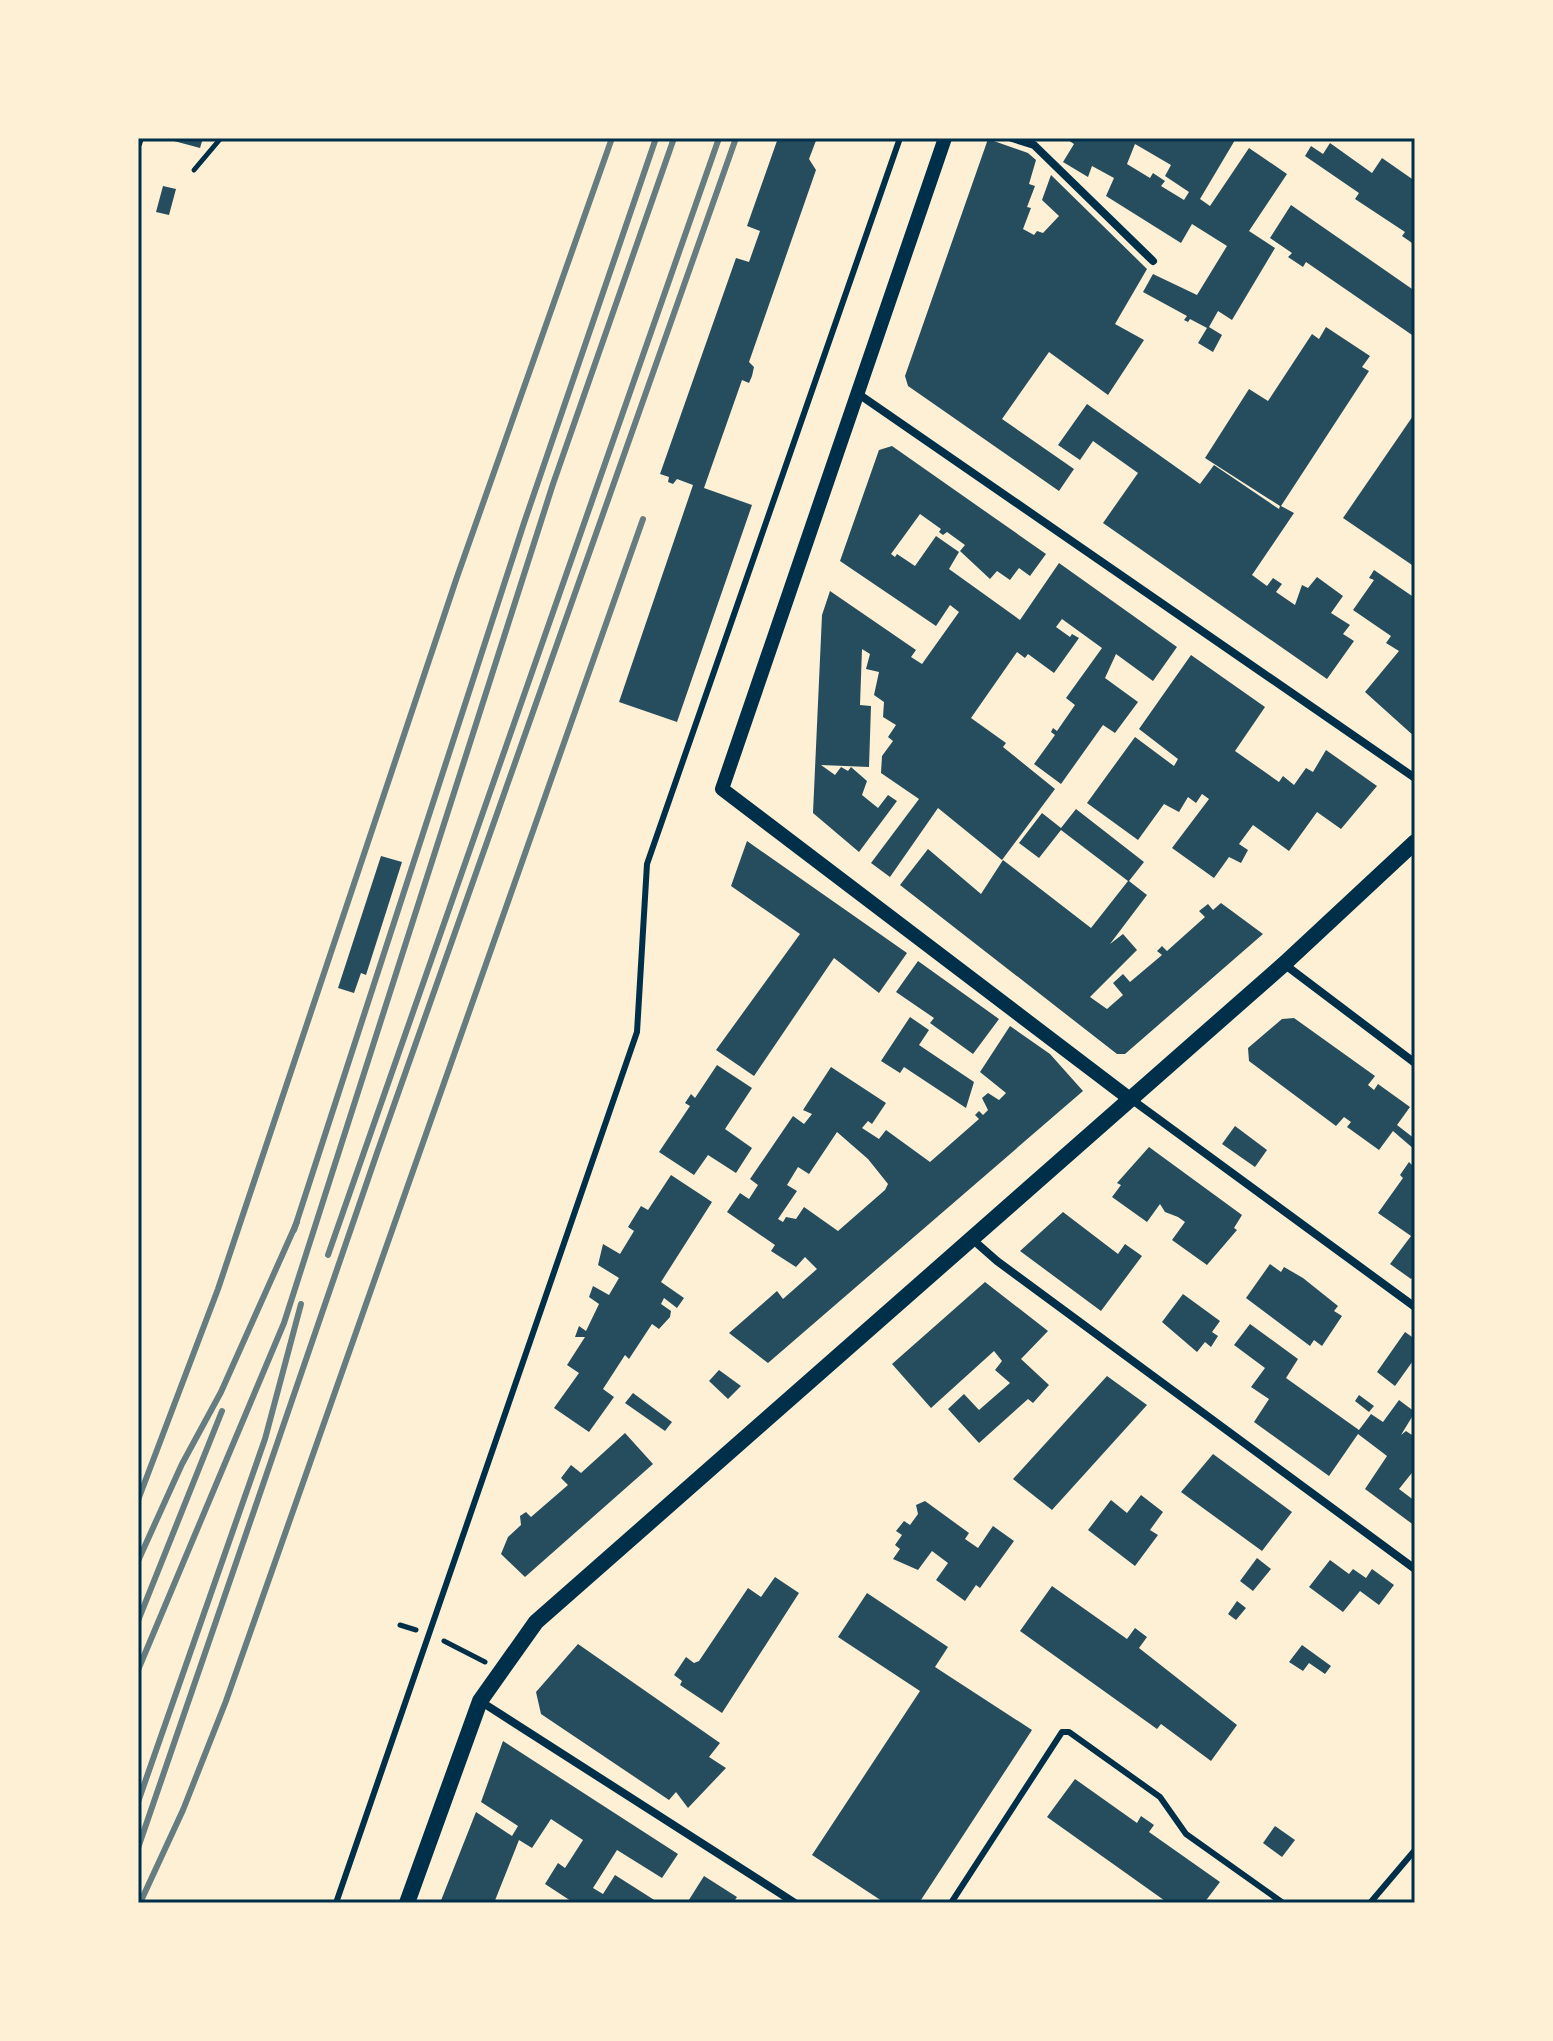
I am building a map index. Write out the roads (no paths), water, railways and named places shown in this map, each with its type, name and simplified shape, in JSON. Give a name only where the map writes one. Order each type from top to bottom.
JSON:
[{"type":"main road","points":[[407,1903],[480,1701],[536,1622],[1284,964],[1415,842]]},
{"type":"street","points":[[138,144],[140,138]]},
{"type":"street","points":[[945,138],[722,789],[1130,1099],[1415,1307]]},
{"type":"street","points":[[1012,138],[1034,145],[1153,261]]},
{"type":"street","points":[[857,393],[1415,778]]},
{"type":"street","points":[[1284,964],[1415,1063]]},
{"type":"street","points":[[972,1239],[997,1261],[1415,1569]]},
{"type":"street","points":[[480,1701],[795,1903]]},
{"type":"lane","points":[[336,1903],[637,1032],[647,864],[900,138]]},
{"type":"lane","points":[[951,1903],[1062,1732],[1069,1732],[1160,1797],[1186,1834],[1283,1903]]},
{"type":"lane","points":[[1370,1903],[1415,1850]]},
{"type":"railway","points":[[138,1500],[218,1289],[457,577],[612,138]]},
{"type":"railway","points":[[294,1230],[524,523],[656,138]]},
{"type":"railway","points":[[138,1670],[284,1323],[553,484],[674,138]]},
{"type":"railway","points":[[328,1255],[719,138]]},
{"type":"railway","points":[[138,1848],[377,1153],[736,138]]},
{"type":"railway","points":[[140,1903],[183,1810],[226,1701],[643,519]]},
{"type":"railway","points":[[138,1561],[182,1464],[221,1392],[297,1222]]},
{"type":"railway","points":[[138,1802],[265,1439],[301,1304]]},
{"type":"railway","points":[[138,1621],[222,1411]]}]
